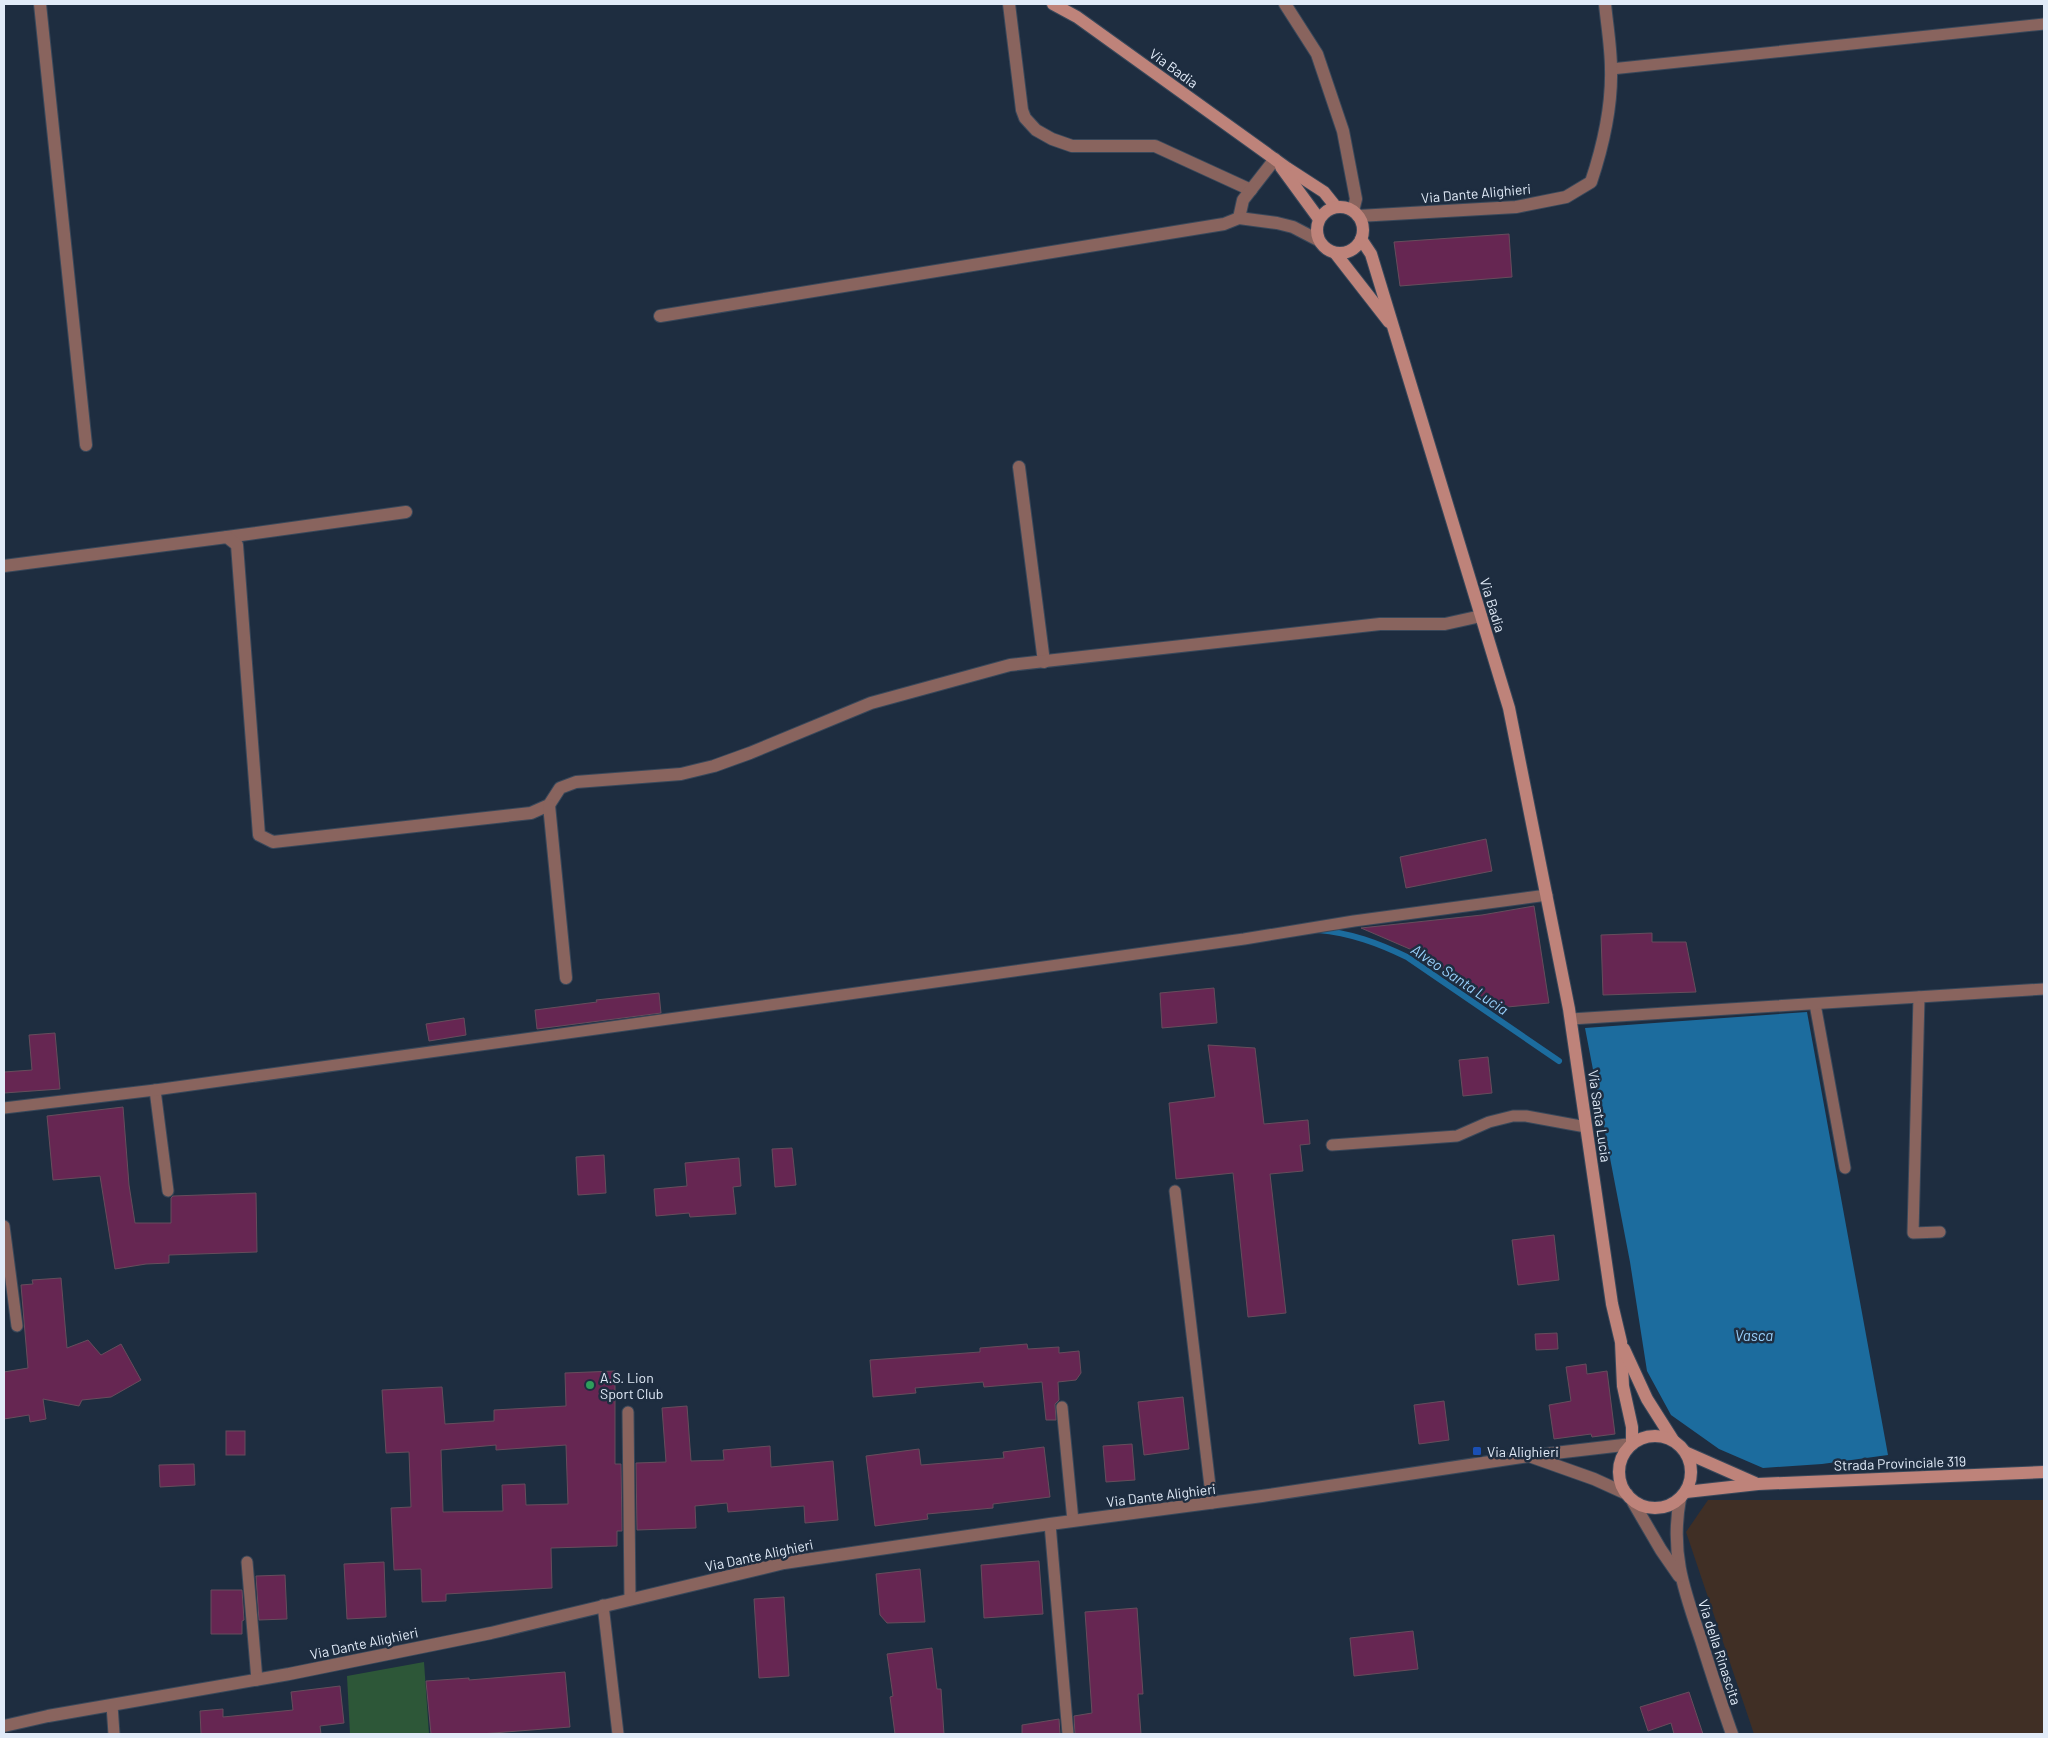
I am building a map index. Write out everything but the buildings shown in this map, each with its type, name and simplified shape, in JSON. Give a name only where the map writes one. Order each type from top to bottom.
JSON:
[{"type":"main road","name":"Via Badia","points":[[1053,4],[1077,17],[1324,192],[1336,207]]},
{"type":"main road","name":"Via Badia","points":[[1275,159],[1319,219]]},
{"type":"main road","points":[[1336,207],[1342,207],[1355,213],[1363,227],[1361,239],[1357,246],[1351,251],[1336,254],[1323,246],[1318,240],[1319,219],[1336,207]]},
{"type":"main road","name":"Via Badia","points":[[1361,239],[1372,254],[1509,708],[1547,895]]},
{"type":"main road","name":"Via Badia","points":[[1336,254],[1394,328]]},
{"type":"main road","name":"Via Santa Lucia","points":[[1547,895],[1571,1019],[1612,1304],[1620,1342],[1624,1386],[1632,1427],[1632,1444]]},
{"type":"main road","name":"Via Santa Lucia","points":[[1620,1342],[1647,1399],[1673,1440]]},
{"type":"main road","points":[[1687,1453],[1691,1462],[1692,1472],[1683,1495],[1667,1506],[1652,1509],[1630,1498],[1619,1478],[1619,1469],[1625,1452],[1632,1444],[1647,1436],[1656,1435],[1673,1440],[1687,1453],[1758,1484]]},
{"type":"main road","name":"Strada Provinciale 319","points":[[1683,1495],[1758,1484],[2044,1472]]},
{"type":"street","points":[[40,4],[86,445]]},
{"type":"street","points":[[1010,4],[1022,110],[1025,118],[1036,130],[1052,140],[1072,146],[1155,146],[1251,190]]},
{"type":"street","points":[[1285,4],[1317,54],[1343,131],[1356,199],[1355,213]]},
{"type":"street","name":"Via Dante Alighieri","points":[[1355,213],[1516,207],[1566,197],[1591,182],[1600,157],[1608,113],[1611,69],[1605,4]]},
{"type":"street","points":[[1239,218],[1243,200],[1275,159]]},
{"type":"street","points":[[660,316],[1224,224],[1239,218],[1293,227],[1318,240]]},
{"type":"street","points":[[1019,467],[1044,662]]},
{"type":"street","points":[[4,566],[406,512]]},
{"type":"street","points":[[227,537],[237,545],[259,836],[273,842],[531,813],[549,805],[560,788],[576,782],[681,774],[714,766],[871,703],[1010,665],[1380,624],[1446,624],[1480,616]]},
{"type":"street","points":[[549,805],[566,978]]},
{"type":"street","name":"Via Dante Alighieri","points":[[4,1726],[257,1680],[491,1633],[784,1563],[1529,1456],[1632,1444]]},
{"type":"street","name":"Via Dante Alighieri","points":[[1529,1456],[1594,1479],[1630,1498]]},
{"type":"street","name":"Via della Rinascita","points":[[1683,1495],[1677,1517],[1676,1537],[1680,1578],[1732,1734]]},
{"type":"street","name":"Via della Rinascita","points":[[1630,1498],[1680,1578]]},
{"type":"lane","points":[[1611,69],[2044,24]]},
{"type":"lane","points":[[4,1108],[155,1090],[1244,940],[1354,921],[1547,895]]},
{"type":"lane","points":[[1571,1019],[2044,989]]},
{"type":"lane","points":[[1920,997],[1913,1233],[1940,1232]]},
{"type":"lane","points":[[1814,1004],[1845,1168]]},
{"type":"lane","points":[[155,1090],[168,1192]]},
{"type":"lane","points":[[1332,1145],[1457,1136],[1489,1122],[1513,1116],[1526,1116],[1586,1127]]},
{"type":"lane","points":[[1175,1191],[1212,1503]]},
{"type":"lane","points":[[4,1226],[17,1326]]},
{"type":"lane","points":[[1062,1408],[1073,1521]]},
{"type":"lane","points":[[628,1412],[630,1599]]},
{"type":"lane","points":[[1050,1524],[1068,1734]]},
{"type":"lane","points":[[247,1562],[257,1680]]},
{"type":"lane","points":[[604,1605],[618,1734]]},
{"type":"lane","points":[[112,1705],[114,1734]]},
{"type":"shaded area","points":[[1708,1500],[2044,1500],[2044,1734],[1754,1734],[1686,1532]]},
{"type":"green space","points":[[424,1662],[429,1734],[350,1734],[347,1676]]},
{"type":"water","name":"Vasca","points":[[1807,1012],[1888,1455],[1822,1464],[1763,1468],[1719,1449],[1671,1415],[1647,1371],[1630,1262],[1585,1028]]},
{"type":"waterway","name":"Alveo Santa Lucia","points":[[1318,930],[1364,939],[1407,957],[1559,1061]]},
{"type":"place","name":"A.S. Lion Sport Club","points":[[590,1385]]},
{"type":"place","name":"Via Alighieri","points":[[1477,1451]]}]
